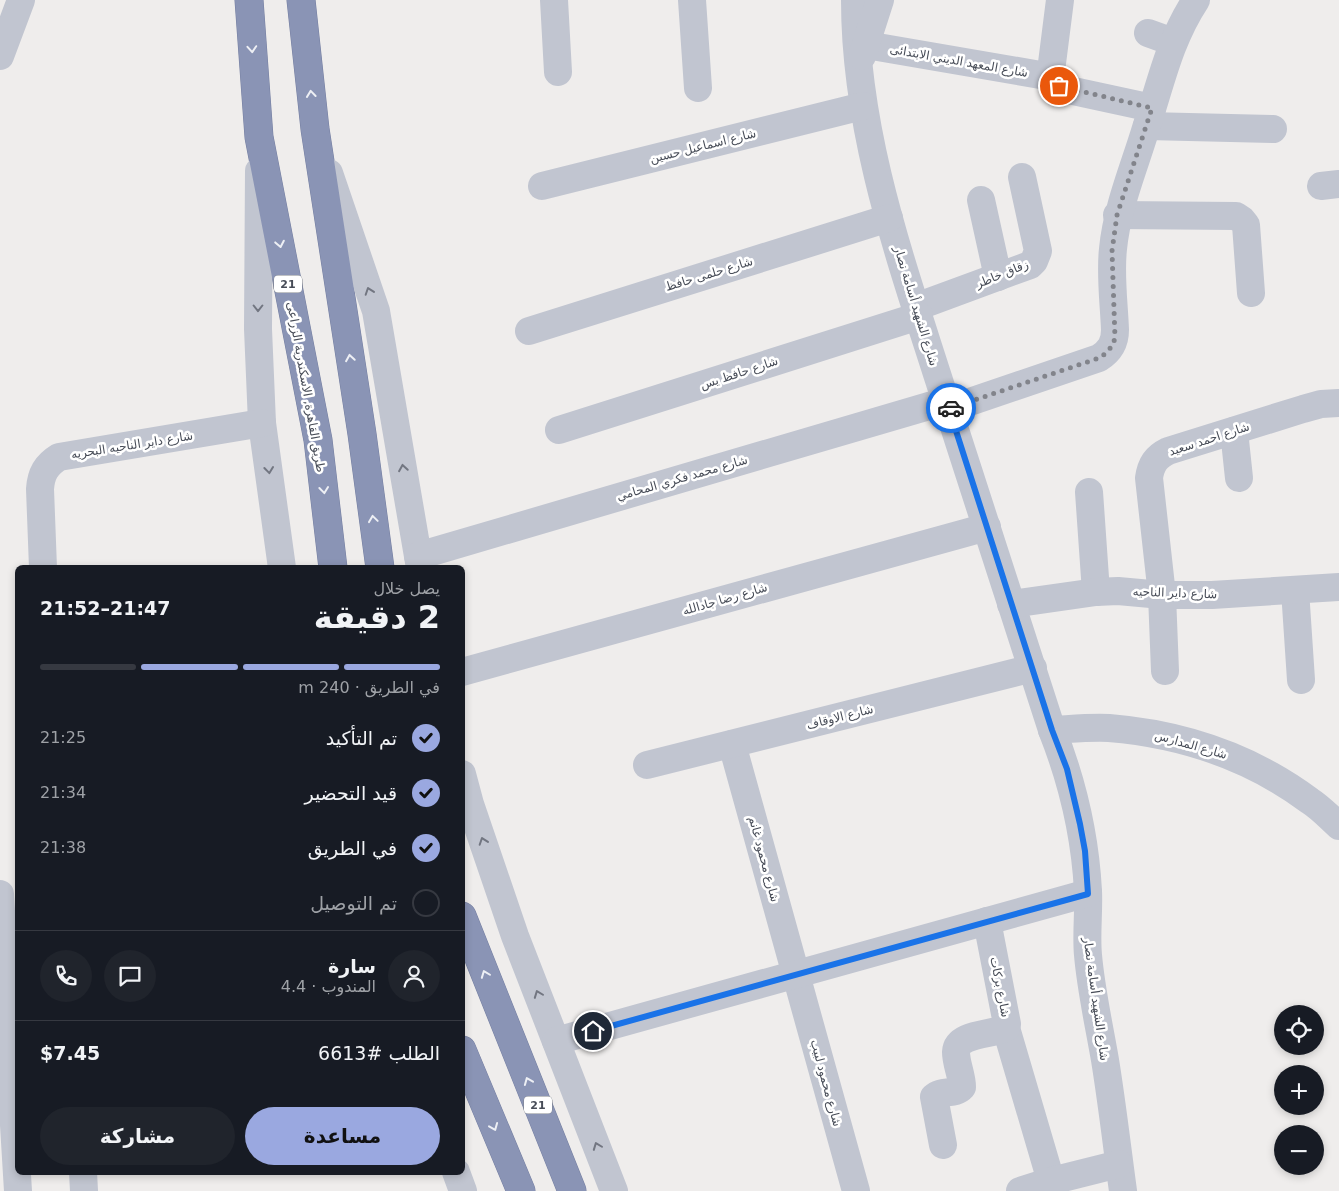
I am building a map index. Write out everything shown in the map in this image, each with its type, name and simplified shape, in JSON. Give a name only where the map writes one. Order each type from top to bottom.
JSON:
[{"type":"highway","name":"طريق القاهرة, الاسكندرية الزراعى","points":[[250,0],[259,137],[318,440],[333,565]]},
{"type":"highway","points":[[302,0],[315,129],[380,565]]},
{"type":"highway","name":"21","points":[[465,924],[572,1191]]},
{"type":"highway","points":[[465,1057],[520,1191]]},
{"type":"street","points":[[0,56],[21,0]]},
{"type":"street","points":[[554,0],[558,72]]},
{"type":"street","points":[[692,0],[698,88]]},
{"type":"street","name":"شارع الشهيد أسامة نصار","points":[[855,0],[862,57],[863,106],[869,144],[889,218],[1011,604],[1052,730],[1067,769],[1078,810],[1085,851],[1088,894],[1086,925],[1088,956],[1123,1191]]},
{"type":"street","points":[[862,57],[880,0]]},
{"type":"street","points":[[1060,0],[1051,71],[1052,77],[1059,86],[1149,117],[1273,129]]},
{"type":"street","name":"شارع محمد فكري المحامي","points":[[419,562],[947,405],[1099,358],[1106,353],[1112,346],[1115,338],[1112,251],[1117,215],[1161,74],[1161,37],[1196,0]]},
{"type":"street","name":"شارع المعهد الديني الابتدائى","points":[[862,57],[1052,77]]},
{"type":"street","name":"شارع اسماعيل حسين","points":[[542,186],[863,106]]},
{"type":"street","points":[[315,129],[376,311],[419,562]]},
{"type":"street","points":[[259,137],[258,329],[262,423],[282,565]]},
{"type":"street","name":"زقاق خاطر","points":[[918,312],[998,276],[1030,265],[1034,261],[1038,251],[1022,177]]},
{"type":"street","points":[[981,200],[998,276]]},
{"type":"street","points":[[1117,215],[1236,216],[1246,225],[1251,293]]},
{"type":"street","name":"شارع حلمى حافظ","points":[[529,331],[889,218]]},
{"type":"street","name":"شارع حافظ يس","points":[[559,430],[918,312]]},
{"type":"street","name":"شارع احمد سعيد","points":[[1162,595],[1150,478],[1150,469],[1154,461],[1168,451],[1320,404],[1339,403]]},
{"type":"street","name":"شارع داير الناحيه البحريه","points":[[43,565],[40,479],[44,470],[51,462],[59,457],[262,423]]},
{"type":"street","points":[[1234,431],[1239,478]]},
{"type":"street","points":[[1089,492],[1096,592]]},
{"type":"street","name":"شارع رضا جادالله","points":[[465,671],[987,527]]},
{"type":"street","name":"شارع داير الناحيه","points":[[1011,604],[1096,592],[1118,591],[1162,595],[1212,595],[1339,587]]},
{"type":"street","points":[[1295,590],[1301,680]]},
{"type":"street","points":[[1162,595],[1165,671]]},
{"type":"street","name":"شارع الاوقاف","points":[[647,765],[1033,668]]},
{"type":"street","name":"شارع المدارس","points":[[1052,730],[1108,728],[1126,730],[1162,735],[1215,749],[1265,772],[1311,801],[1339,826]]},
{"type":"street","name":"شارع محمود غانم","points":[[732,744],[796,974]]},
{"type":"street","points":[[465,785],[515,936],[614,1191]]},
{"type":"street","points":[[0,894],[15,1142]]},
{"type":"street","points":[[556,1041],[1088,894]]},
{"type":"street","name":"شارع بركات","points":[[943,1145],[934,1097],[936,1094],[958,1090],[962,1087],[956,1054],[958,1044],[966,1038],[1000,1031],[1006,1028],[1007,1024],[987,921]]},
{"type":"street","name":"شارع محمود لبيب","points":[[796,974],[856,1191]]},
{"type":"street","points":[[1006,1028],[1051,1181]]},
{"type":"street","points":[[1020,1191],[1119,1164]]},
{"type":"street","points":[[17,1175],[18,1191]]},
{"type":"street","points":[[82,1175],[84,1191]]},
{"type":"street","points":[[457,1175],[463,1191]]},
{"type":"way so far","points":[[951,408],[1099,358],[1112,346],[1115,338],[1112,251],[1117,215],[1152,108],[1064,89],[1059,86]]},
{"type":"route","points":[[593,1031],[1088,894],[1085,851],[1078,810],[1067,769],[1052,730],[1011,604],[949,409],[951,408]]}]
